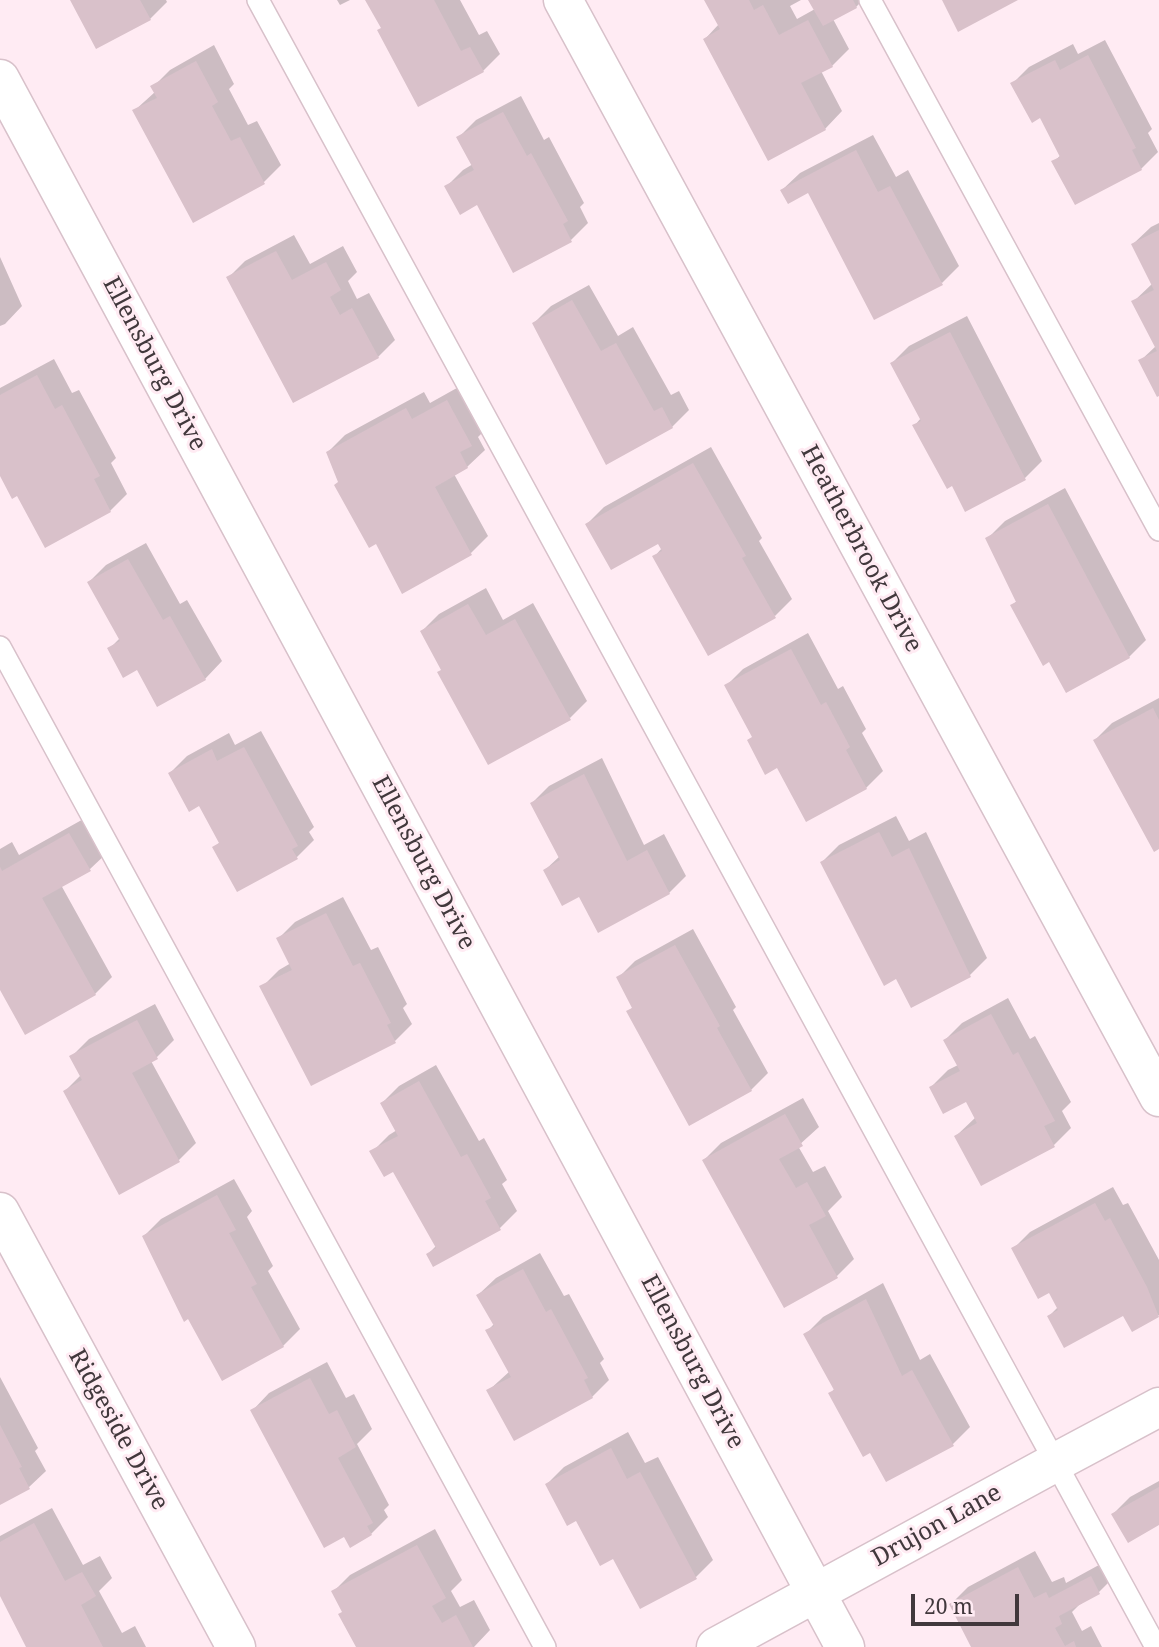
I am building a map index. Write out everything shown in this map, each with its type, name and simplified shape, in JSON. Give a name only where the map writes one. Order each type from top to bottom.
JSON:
[{"type":"street","name":"Heatherbrook Drive","points":[[563,0],[1159,1097]]},
{"type":"street","name":"Ellensburg Drive","points":[[0,79],[845,1647]]},
{"type":"street","name":"Ridgeside Drive","points":[[0,1212],[236,1647]]},
{"type":"street","name":"Drujon Lane","points":[[716,1647],[1159,1407]]},
{"type":"lane","points":[[258,0],[1156,1647]]},
{"type":"lane","points":[[870,0],[1159,530]]},
{"type":"lane","points":[[0,647],[545,1647]]},
{"type":"building","points":[[70,0],[140,0],[151,20],[96,49]]},
{"type":"building","points":[[365,0],[434,0],[461,51],[470,47],[484,72],[418,107],[377,30],[381,28]]},
{"type":"building","points":[[704,0],[749,0],[754,10],[763,5],[779,35],[808,20],[833,67],[801,83],[826,130],[768,161],[703,39],[720,29]]},
{"type":"building","points":[[808,0],[853,0],[857,8],[823,26]]},
{"type":"building","points":[[942,0],[1018,0],[958,32]]},
{"type":"building","points":[[1088,55],[1136,148],[1132,150],[1142,170],[1075,205],[1051,161],[1060,157],[1040,118],[1032,123],[1010,83],[1055,60],[1060,70]]},
{"type":"building","points":[[196,61],[218,102],[212,106],[231,141],[240,137],[265,184],[193,223],[132,110],[157,98],[150,86]]},
{"type":"building","points":[[503,112],[527,156],[531,153],[568,221],[563,224],[572,242],[513,273],[477,205],[460,215],[444,186],[474,170],[456,137]]},
{"type":"building","points":[[856,150],[878,192],[890,186],[943,285],[874,320],[808,193],[788,204],[780,190]]},
{"type":"building","points":[[1159,230],[1157,397],[1138,360],[1157,351],[1131,301],[1154,290],[1131,244]]},
{"type":"building","points":[[276,251],[292,280],[326,262],[341,290],[330,297],[340,315],[352,308],[379,358],[293,403],[226,277]]},
{"type":"building","points":[[572,300],[601,351],[616,343],[654,411],[662,407],[673,428],[606,465],[532,323]]},
{"type":"building","points":[[950,332],[1026,480],[965,512],[952,486],[947,489],[912,425],[921,421],[890,363]]},
{"type":"building","points":[[37,375],[55,409],[62,405],[100,476],[94,479],[111,512],[45,548],[17,496],[12,499],[0,476],[0,395]]},
{"type":"building","points":[[447,400],[472,446],[460,452],[468,468],[435,487],[472,555],[402,594],[376,544],[369,548],[334,485],[338,482],[326,452],[406,408],[412,419]]},
{"type":"building","points":[[693,463],[746,556],[742,558],[776,618],[708,656],[652,556],[662,551],[658,544],[611,570],[585,524]]},
{"type":"building","points":[[1048,504],[1130,658],[1066,693],[1049,662],[1043,666],[1010,605],[1016,602],[985,538]]},
{"type":"building","points":[[128,559],[163,620],[170,616],[206,680],[157,707],[137,670],[123,678],[107,648],[120,641],[87,582]]},
{"type":"building","points":[[468,604],[486,635],[515,619],[571,720],[488,765],[437,672],[441,670],[420,631]]},
{"type":"building","points":[[791,649],[821,705],[826,702],[850,747],[846,750],[867,789],[806,822],[777,768],[765,775],[747,740],[752,737],[724,685]]},
{"type":"building","points":[[1153,708],[1159,720],[1159,849],[1154,852],[1093,740]]},
{"type":"building","points":[[244,747],[298,846],[292,849],[298,859],[237,892],[212,847],[219,843],[199,806],[189,812],[168,773],[212,749],[217,761]]},
{"type":"building","points":[[584,774],[627,861],[647,850],[670,894],[598,933],[579,897],[562,906],[543,870],[560,860],[530,803]]},
{"type":"building","points":[[879,832],[892,857],[909,848],[971,977],[911,1008],[896,979],[884,986],[820,862]]},
{"type":"building","points":[[69,833],[91,871],[42,898],[96,995],[25,1035],[0,990],[0,867],[2,871]]},
{"type":"building","points":[[326,913],[353,966],[360,963],[391,1023],[387,1025],[396,1043],[311,1086],[259,986],[292,970],[276,938]]},
{"type":"building","points":[[675,945],[752,1091],[689,1126],[626,1011],[632,1008],[616,977]]},
{"type":"building","points":[[991,1014],[1013,1055],[1018,1052],[1055,1121],[1044,1126],[1055,1147],[981,1186],[954,1136],[977,1123],[966,1102],[943,1114],[929,1087],[960,1071],[943,1040]]},
{"type":"building","points":[[137,1020],[158,1059],[132,1073],[180,1162],[119,1195],[63,1091],[82,1080],[69,1056]]},
{"type":"building","points":[[419,1081],[461,1157],[467,1154],[491,1198],[485,1201],[501,1230],[433,1267],[426,1254],[436,1248],[393,1172],[384,1177],[369,1151],[398,1136],[380,1103]]},
{"type":"building","points":[[785,1114],[803,1146],[779,1159],[796,1188],[807,1182],[826,1216],[809,1225],[838,1278],[784,1308],[702,1160]]},
{"type":"building","points":[[217,1195],[236,1230],[229,1233],[257,1284],[251,1287],[284,1347],[222,1381],[188,1319],[184,1322],[142,1236]]},
{"type":"building","points":[[1095,1203],[1105,1221],[1110,1218],[1147,1287],[1159,1317],[1132,1332],[1123,1316],[1064,1348],[1047,1316],[1058,1310],[1049,1293],[1038,1299],[1011,1248]]},
{"type":"building","points":[[523,1269],[546,1312],[551,1309],[588,1378],[584,1380],[593,1398],[514,1441],[486,1390],[511,1377],[485,1330],[494,1326],[476,1295]]},
{"type":"building","points":[[866,1299],[902,1376],[912,1370],[954,1446],[886,1482],[870,1453],[863,1457],[828,1393],[834,1390],[803,1334]]},
{"type":"building","points":[[310,1378],[329,1414],[337,1410],[356,1447],[338,1458],[373,1523],[367,1526],[372,1535],[350,1548],[344,1537],[324,1548],[250,1410]]},
{"type":"building","points":[[0,1425],[30,1489],[0,1505]]},
{"type":"building","points":[[611,1448],[627,1479],[640,1472],[697,1579],[640,1609],[613,1559],[600,1566],[576,1521],[567,1526],[545,1484]]},
{"type":"building","points":[[1159,1487],[1159,1525],[1128,1543],[1111,1514]]},
{"type":"building","points":[[34,1523],[65,1581],[82,1572],[96,1596],[81,1605],[103,1647],[26,1647],[0,1596],[0,1542]]},
{"type":"building","points":[[417,1545],[446,1598],[432,1606],[442,1623],[456,1615],[473,1647],[356,1647],[338,1614],[342,1612],[331,1591]]},
{"type":"building","points":[[1018,1567],[1034,1598],[1046,1592],[1049,1598],[1091,1576],[1100,1594],[1059,1616],[1062,1624],[1055,1628],[1065,1646],[1074,1641],[1076,1647],[971,1647],[949,1604]]}]
